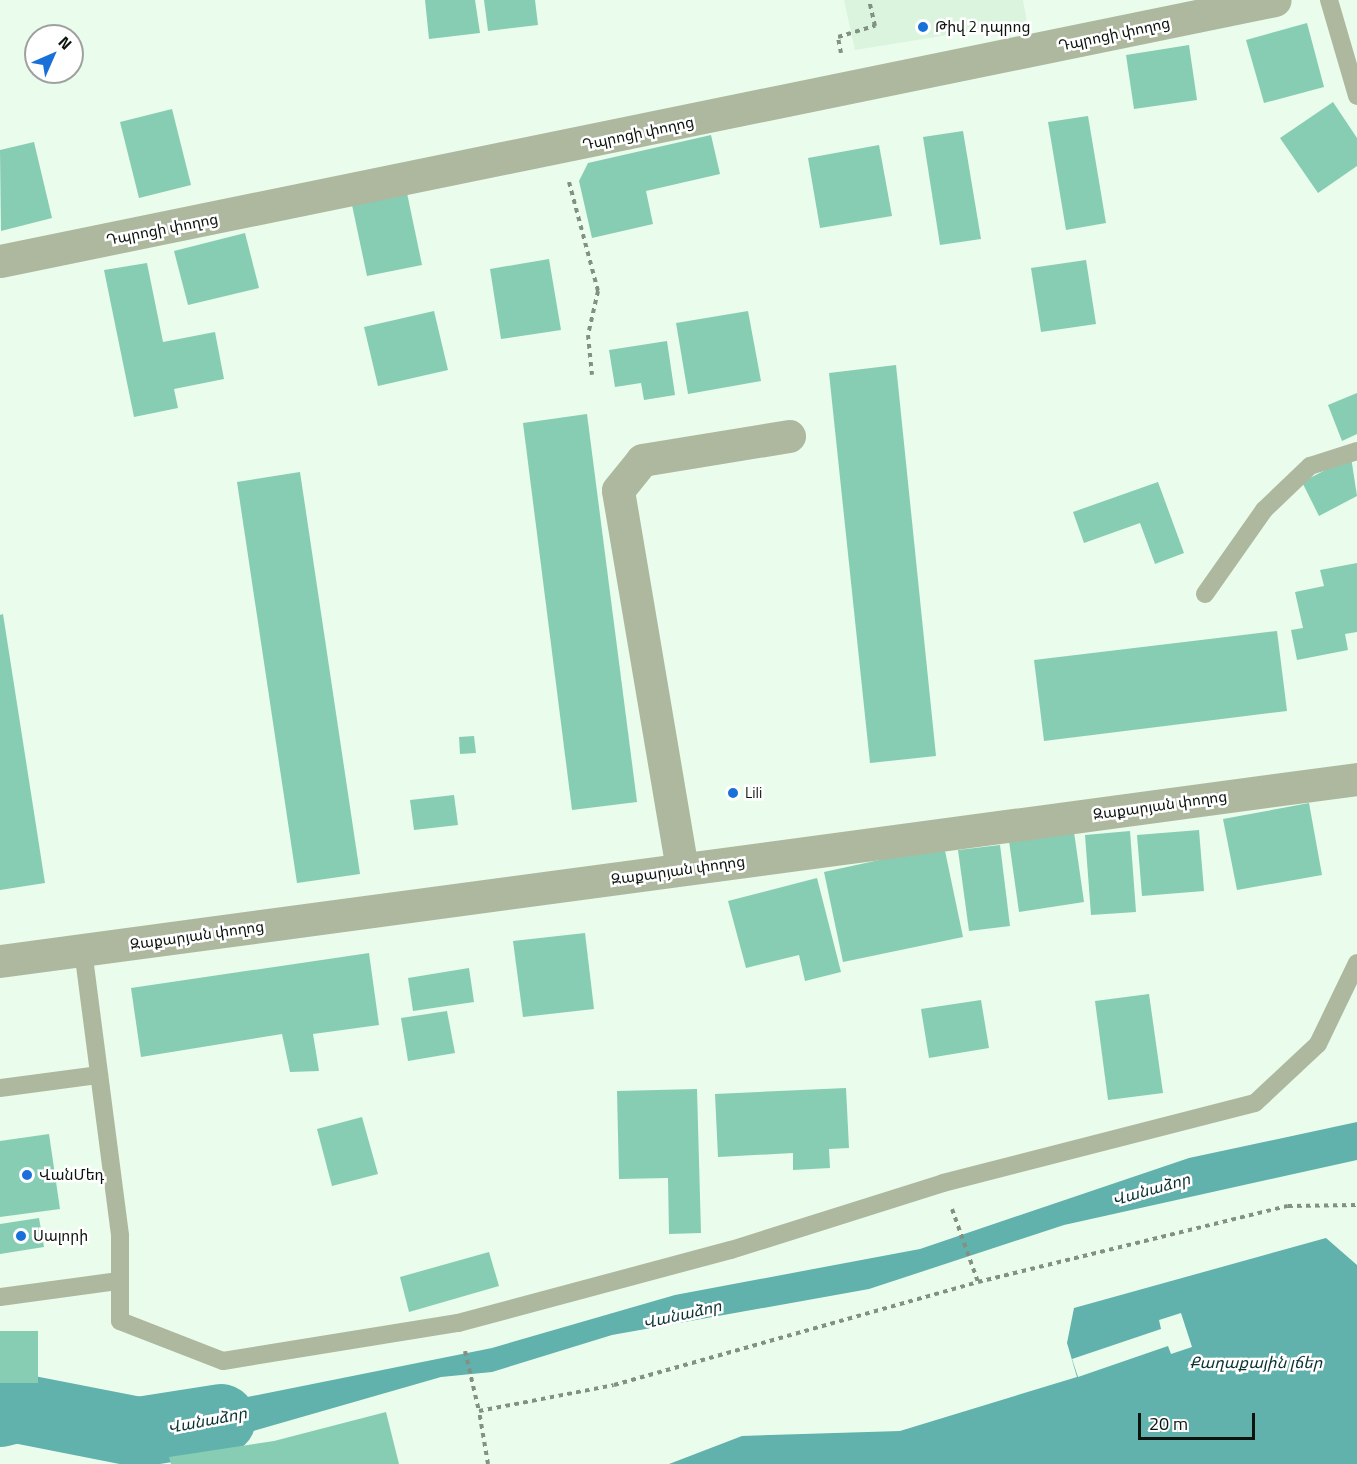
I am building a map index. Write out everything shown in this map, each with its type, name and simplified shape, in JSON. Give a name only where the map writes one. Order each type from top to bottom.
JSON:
[{"type":"street","name":"Դպրոցի փողոց","points":[[0,261],[561,149],[1275,0]]},
{"type":"street","points":[[682,869],[618,490],[642,460],[789,436]]},
{"type":"street","name":"Զաքարյան փողոց","points":[[0,961],[1357,779]]},
{"type":"lane","points":[[1329,0],[1357,96]]},
{"type":"lane","points":[[1205,594],[1264,510],[1310,466],[1357,451]]},
{"type":"lane","points":[[83,950],[120,1236],[120,1321],[222,1361],[458,1323],[731,1250],[943,1183],[1255,1103],[1318,1044],[1357,963]]},
{"type":"lane","points":[[0,1088],[99,1075]]},
{"type":"lane","points":[[0,1298],[119,1281]]},
{"type":"path","points":[[849,89],[838,37],[874,26],[869,0]]},
{"type":"path","points":[[561,149],[598,291],[588,335],[592,375]]},
{"type":"path","points":[[943,1183],[978,1282]]},
{"type":"path","points":[[479,1411],[614,1385],[978,1282],[1288,1206],[1357,1205]]},
{"type":"path","points":[[462,1342],[474,1387],[488,1464]]},
{"type":"shaded area","name":"Թիվ 2 դպրոց","points":[[844,0],[1023,0],[1027,22],[855,50]]},
{"type":"water","points":[[1357,1122],[1357,1160],[1064,1225],[869,1289],[612,1335],[492,1372],[441,1377],[246,1433],[154,1448],[124,1432],[153,1416],[492,1348],[675,1295],[920,1249],[1189,1158]]},
{"type":"water","name":"Քաղաքային լճեր","points":[[1326,1238],[1357,1265],[1357,1464],[669,1464],[742,1436],[900,1431],[1077,1377],[1067,1343],[1074,1308]]},
{"type":"pier","points":[[1181,1313],[1192,1347],[1171,1354],[1168,1346],[1078,1377],[1072,1359],[1161,1329],[1159,1320]]},
{"type":"building","points":[[425,0],[475,0],[480,33],[429,39]]},
{"type":"building","points":[[484,0],[535,0],[538,25],[488,31]]},
{"type":"building","points":[[1307,23],[1324,87],[1264,103],[1246,40]]},
{"type":"building","points":[[1189,45],[1197,100],[1134,109],[1126,55]]},
{"type":"building","points":[[1333,102],[1357,138],[1357,166],[1318,193],[1280,138]]},
{"type":"building","points":[[172,109],[191,185],[139,198],[120,122]]},
{"type":"building","points":[[1088,116],[1106,223],[1066,230],[1048,122]]},
{"type":"building","points":[[963,131],[981,239],[940,245],[923,137]]},
{"type":"building","points":[[711,135],[720,174],[646,191],[653,224],[592,238],[579,181],[588,163]]},
{"type":"building","points":[[34,142],[52,218],[1,231],[0,150]]},
{"type":"building","points":[[879,145],[892,216],[820,228],[808,158]]},
{"type":"building","points":[[407,193],[422,265],[367,276],[352,205]]},
{"type":"building","points":[[245,233],[259,288],[188,305],[174,251]]},
{"type":"building","points":[[549,259],[561,330],[501,339],[490,269]]},
{"type":"building","points":[[1086,260],[1096,324],[1041,332],[1031,268]]},
{"type":"building","points":[[147,263],[163,342],[215,332],[224,379],[174,389],[178,408],[134,417],[104,270]]},
{"type":"building","points":[[434,311],[448,370],[378,386],[364,327]]},
{"type":"building","points":[[748,311],[761,381],[688,394],[676,323]]},
{"type":"building","points":[[667,341],[675,395],[644,400],[641,383],[615,387],[609,350]]},
{"type":"building","points":[[896,365],[936,756],[870,763],[829,373]]},
{"type":"building","points":[[1357,393],[1357,434],[1342,441],[1328,405]]},
{"type":"building","points":[[587,414],[637,802],[572,810],[523,423]]},
{"type":"building","points":[[1351,457],[1357,496],[1319,516],[1302,482]]},
{"type":"building","points":[[300,472],[360,874],[297,883],[237,482]]},
{"type":"building","points":[[1158,482],[1184,553],[1155,564],[1140,523],[1084,543],[1073,512]]},
{"type":"building","points":[[1357,563],[1357,632],[1345,634],[1348,650],[1297,660],[1291,630],[1303,628],[1295,592],[1324,586],[1320,570]]},
{"type":"building","points":[[3,614],[45,883],[0,890],[0,615]]},
{"type":"building","points":[[1277,631],[1287,711],[1044,741],[1034,660]]},
{"type":"building","points":[[474,736],[476,753],[460,754],[459,737]]},
{"type":"building","points":[[454,795],[458,825],[414,830],[410,800]]},
{"type":"building","points":[[1309,803],[1322,875],[1237,890],[1223,819]]},
{"type":"building","points":[[1199,830],[1204,891],[1142,896],[1137,835]]},
{"type":"building","points":[[1130,831],[1136,912],[1091,915],[1085,835]]},
{"type":"building","points":[[1074,832],[1084,902],[1019,912],[1009,841]]},
{"type":"building","points":[[1000,845],[1010,926],[969,931],[958,850]]},
{"type":"building","points":[[944,846],[963,937],[843,962],[824,872]]},
{"type":"building","points":[[817,878],[841,972],[805,981],[799,955],[746,968],[728,901]]},
{"type":"building","points":[[585,933],[594,1009],[523,1017],[513,941]]},
{"type":"building","points":[[369,953],[379,1025],[313,1034],[319,1071],[290,1072],[282,1034],[141,1057],[131,988]]},
{"type":"building","points":[[469,968],[474,1002],[413,1011],[408,978]]},
{"type":"building","points":[[1149,994],[1163,1093],[1108,1100],[1095,1001]]},
{"type":"building","points":[[981,1000],[989,1048],[929,1058],[921,1009]]},
{"type":"building","points":[[447,1011],[455,1053],[408,1061],[401,1018]]},
{"type":"building","points":[[846,1088],[849,1148],[829,1149],[830,1168],[793,1170],[793,1153],[718,1157],[715,1094]]},
{"type":"building","points":[[697,1089],[701,1233],[669,1234],[668,1178],[619,1179],[617,1091]]},
{"type":"building","points":[[362,1117],[378,1174],[332,1186],[317,1129]]},
{"type":"building","name":"ՎանՄեդ","points":[[49,1134],[60,1209],[0,1217],[0,1141]]},
{"type":"building","name":"Սալորի","points":[[39,1218],[44,1247],[0,1254],[0,1224]]},
{"type":"building","points":[[489,1252],[499,1286],[409,1312],[400,1277]]},
{"type":"building","points":[[0,1331],[38,1331],[38,1383],[0,1383]]},
{"type":"building","points":[[386,1412],[399,1464],[171,1464],[169,1457],[274,1441]]},
{"type":"waterway","name":"Վանաձոր","points":[[0,1412],[16,1408],[138,1432],[221,1419]]},
{"type":"place","name":"Թիվ 2 դպրոց","points":[[923,27]]},
{"type":"place","name":"Lili","points":[[733,793]]},
{"type":"place","name":"ՎանՄեդ","points":[[27,1175]]},
{"type":"place","name":"Սալորի","points":[[21,1236]]}]
